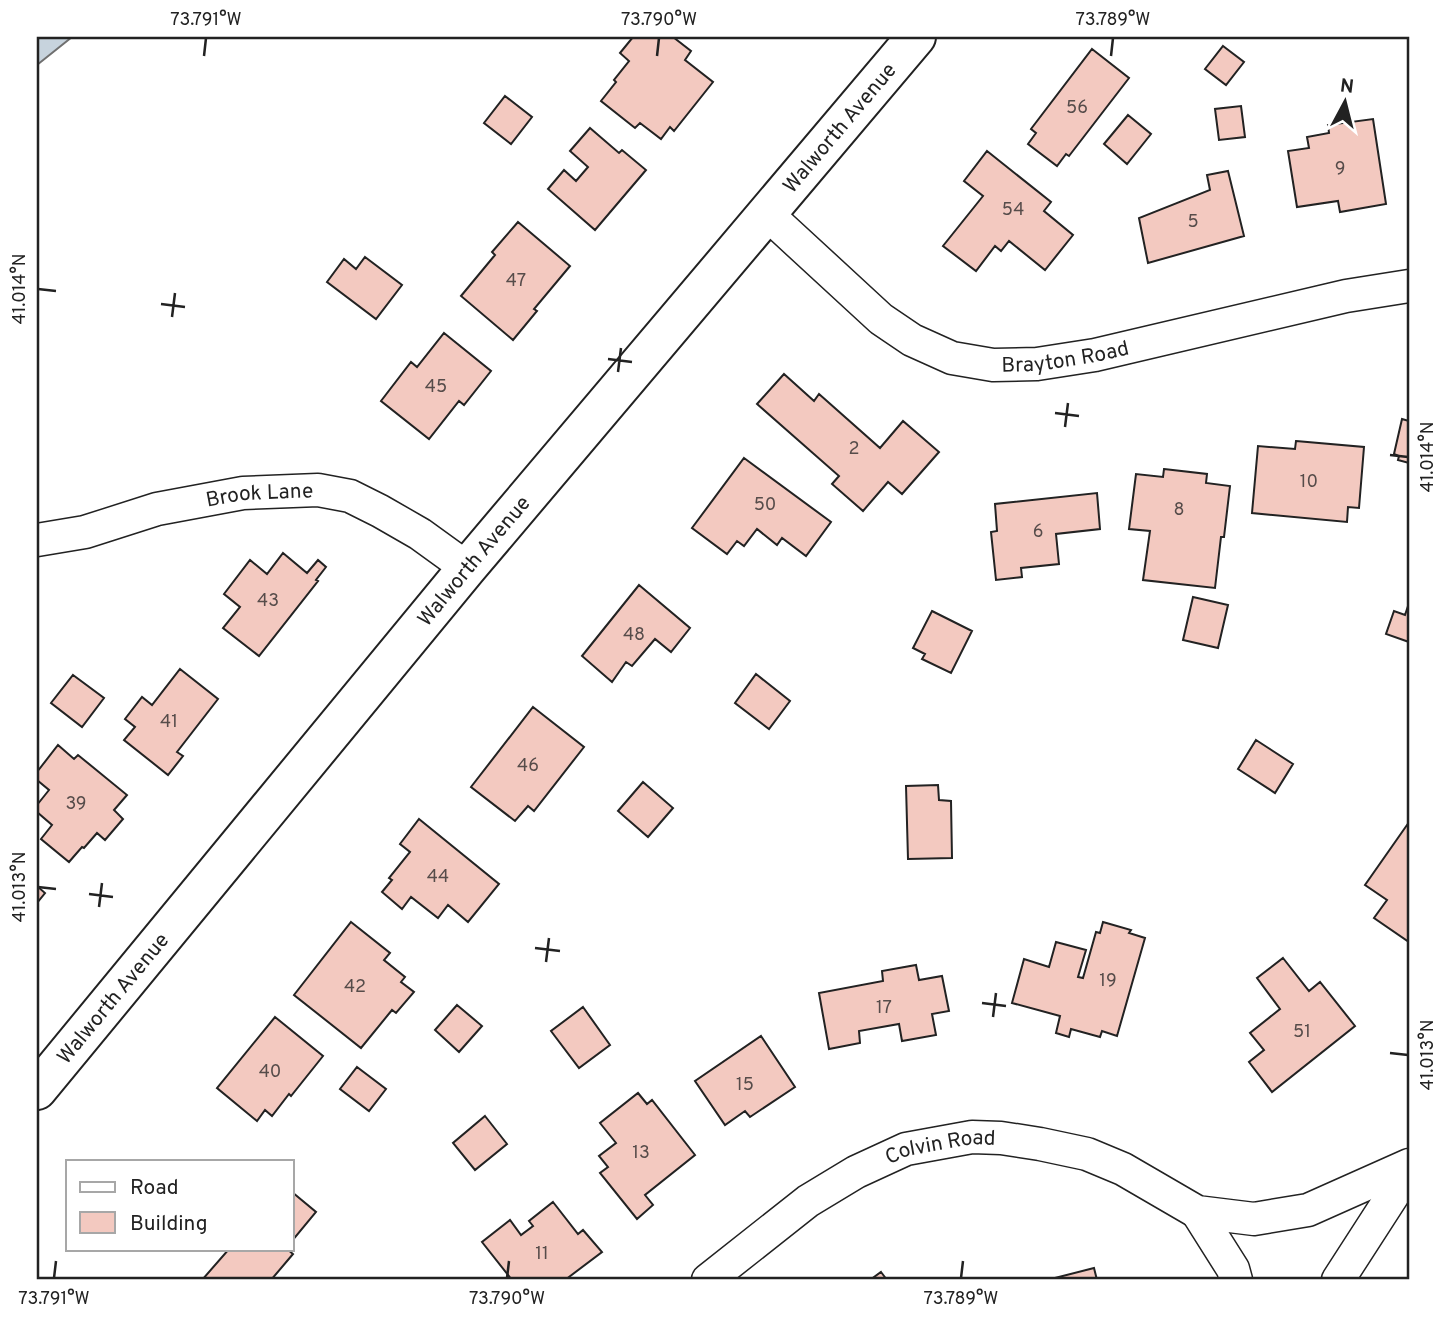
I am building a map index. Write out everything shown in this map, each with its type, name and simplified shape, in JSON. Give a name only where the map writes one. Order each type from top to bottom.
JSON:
[{"type":"street","name":"Walworth Avenue","points":[[37,1090],[467,568],[916,37]]},
{"type":"street","name":"Brayton Road","points":[[765,213],[881,319],[912,340],[952,358],[993,365],[1037,364],[1096,355],[1346,296],[1409,286]]},
{"type":"street","name":"Brook Lane","points":[[37,540],[85,532],[157,509],[243,493],[318,490],[350,496],[380,511],[420,534],[467,568]]},
{"type":"street","name":"Colvin Road","points":[[708,1280],[808,1201],[856,1172],[906,1149],[972,1137],[1001,1138],[1087,1154],[1123,1169],[1197,1212],[1254,1219],[1308,1210],[1409,1168]]},
{"type":"street","points":[[1338,1280],[1409,1168]]},
{"type":"street","name":"Colvin Road","points":[[1197,1212],[1233,1269],[1236,1280]]},
{"type":"shaded area","points":[[37,37],[72,37],[37,65]]},
{"type":"building","points":[[633,37],[673,37],[691,51],[685,60],[713,82],[674,131],[670,127],[661,139],[640,123],[635,128],[601,101],[629,61],[620,53]]},
{"type":"building","points":[[1223,46],[1244,62],[1226,85],[1205,69]]},
{"type":"building","points":[[1092,49],[1129,78],[1069,156],[1066,154],[1057,166],[1028,144],[1036,133],[1031,129]]},
{"type":"building","points":[[505,96],[532,117],[511,144],[484,123]]},
{"type":"building","points":[[1241,106],[1245,137],[1219,140],[1215,109]]},
{"type":"building","points":[[1128,115],[1151,134],[1127,164],[1104,144]]},
{"type":"building","points":[[1373,119],[1386,204],[1340,212],[1338,201],[1297,207],[1288,151],[1309,148],[1307,137],[1329,133],[1328,125]]},
{"type":"building","points":[[590,128],[619,153],[622,150],[646,170],[595,230],[548,189],[564,170],[576,181],[588,167],[570,151]]},
{"type":"building","points":[[987,151],[1051,202],[1044,211],[1073,235],[1045,270],[1009,241],[1001,251],[995,246],[976,271],[943,246],[983,196],[964,181]]},
{"type":"building","points":[[1228,171],[1244,236],[1148,263],[1139,218],[1210,190],[1207,175]]},
{"type":"building","points":[[518,222],[570,266],[534,309],[537,311],[513,340],[461,296],[495,255],[492,252]]},
{"type":"building","points":[[365,257],[402,285],[376,319],[327,282],[344,259],[356,269]]},
{"type":"building","points":[[444,333],[491,371],[464,405],[459,401],[429,439],[381,401],[411,362],[417,367]]},
{"type":"building","points":[[784,374],[814,401],[819,394],[880,448],[903,421],[939,452],[902,494],[888,482],[863,511],[832,484],[839,476],[757,404]]},
{"type":"building","points":[[1402,419],[1409,421],[1409,463],[1398,460],[1399,456],[1394,454]]},
{"type":"building","points":[[1296,441],[1364,447],[1359,508],[1348,507],[1347,522],[1252,513],[1258,446],[1295,449]]},
{"type":"building","points":[[744,458],[831,522],[806,556],[782,538],[777,545],[757,529],[744,546],[737,541],[727,554],[692,528]]},
{"type":"building","points":[[1164,469],[1207,474],[1206,483],[1230,486],[1215,588],[1143,580],[1150,531],[1129,529],[1136,474],[1163,477]]},
{"type":"building","points":[[1097,493],[1100,529],[1056,534],[1059,564],[1021,568],[1022,577],[996,580],[991,532],[997,531],[995,504]]},
{"type":"building","points":[[283,553],[307,573],[318,560],[326,567],[259,656],[223,628],[240,607],[224,594],[250,560],[267,574]]},
{"type":"building","points":[[639,585],[690,628],[671,652],[655,639],[632,666],[626,662],[612,682],[582,656]]},
{"type":"building","points":[[1193,597],[1228,605],[1218,648],[1183,640]]},
{"type":"building","points":[[1409,603],[1409,642],[1386,634],[1394,611],[1405,615]]},
{"type":"building","points":[[932,611],[972,631],[951,673],[922,659],[925,654],[913,648]]},
{"type":"building","points":[[180,669],[218,699],[177,752],[183,756],[168,775],[124,740],[135,727],[125,719],[142,697],[152,705]]},
{"type":"building","points":[[756,674],[790,701],[769,729],[735,703]]},
{"type":"building","points":[[73,675],[104,698],[82,727],[51,703]]},
{"type":"building","points":[[533,707],[584,747],[534,811],[528,806],[515,821],[471,787]]},
{"type":"building","points":[[1256,740],[1293,764],[1275,793],[1238,769]]},
{"type":"building","points":[[58,745],[74,759],[78,755],[127,795],[114,810],[123,819],[105,840],[97,833],[69,862],[41,839],[52,825],[37,812],[37,805],[49,790],[37,780],[37,772]]},
{"type":"building","points":[[643,782],[673,808],[648,837],[618,811]]},
{"type":"building","points":[[938,785],[939,800],[951,801],[952,858],[908,859],[906,786]]},
{"type":"building","points":[[419,819],[499,884],[468,922],[448,905],[438,918],[411,897],[402,909],[382,892],[392,880],[389,878],[410,852],[400,844]]},
{"type":"building","points":[[1407,825],[1409,942],[1374,918],[1387,900],[1365,885]]},
{"type":"building","points":[[37,886],[45,893],[37,903]]},
{"type":"building","points":[[351,922],[390,953],[384,960],[405,977],[401,982],[414,992],[396,1013],[392,1010],[361,1048],[294,995]]},
{"type":"building","points":[[1103,922],[1131,930],[1129,933],[1145,938],[1117,1036],[1102,1031],[1100,1037],[1071,1029],[1069,1037],[1056,1033],[1060,1016],[1012,1003],[1024,959],[1049,967],[1056,942],[1086,950],[1078,977],[1083,978],[1096,932],[1100,933]]},
{"type":"building","points":[[1283,958],[1309,991],[1320,982],[1355,1026],[1272,1092],[1249,1062],[1264,1050],[1250,1033],[1280,1009],[1257,978]]},
{"type":"building","points":[[916,965],[919,980],[942,976],[949,1011],[932,1014],[936,1035],[902,1041],[899,1024],[859,1031],[860,1043],[829,1049],[819,993],[883,981],[882,971]]},
{"type":"building","points":[[457,1005],[482,1026],[459,1052],[435,1030]]},
{"type":"building","points":[[583,1007],[610,1045],[579,1068],[551,1031]]},
{"type":"building","points":[[275,1017],[323,1056],[272,1116],[265,1110],[257,1121],[217,1088]]},
{"type":"building","points":[[761,1036],[795,1087],[750,1117],[745,1111],[725,1125],[695,1081]]},
{"type":"building","points":[[357,1067],[386,1089],[369,1111],[340,1089]]},
{"type":"building","points":[[638,1093],[647,1104],[652,1100],[695,1155],[645,1195],[653,1205],[637,1219],[600,1173],[608,1167],[599,1156],[616,1143],[600,1123]]},
{"type":"building","points":[[485,1116],[507,1144],[475,1170],[453,1143]]},
{"type":"building","points":[[294,1194],[316,1212],[294,1239]]},
{"type":"building","points":[[553,1202],[578,1234],[583,1230],[602,1252],[565,1280],[512,1280],[482,1242],[510,1220],[521,1235],[533,1226],[529,1221]]},
{"type":"building","points":[[228,1250],[288,1250],[293,1254],[271,1280],[202,1280]]},
{"type":"building","points":[[1094,1268],[1097,1280],[1047,1280]]},
{"type":"building","points":[[881,1272],[887,1280],[870,1280]]}]
